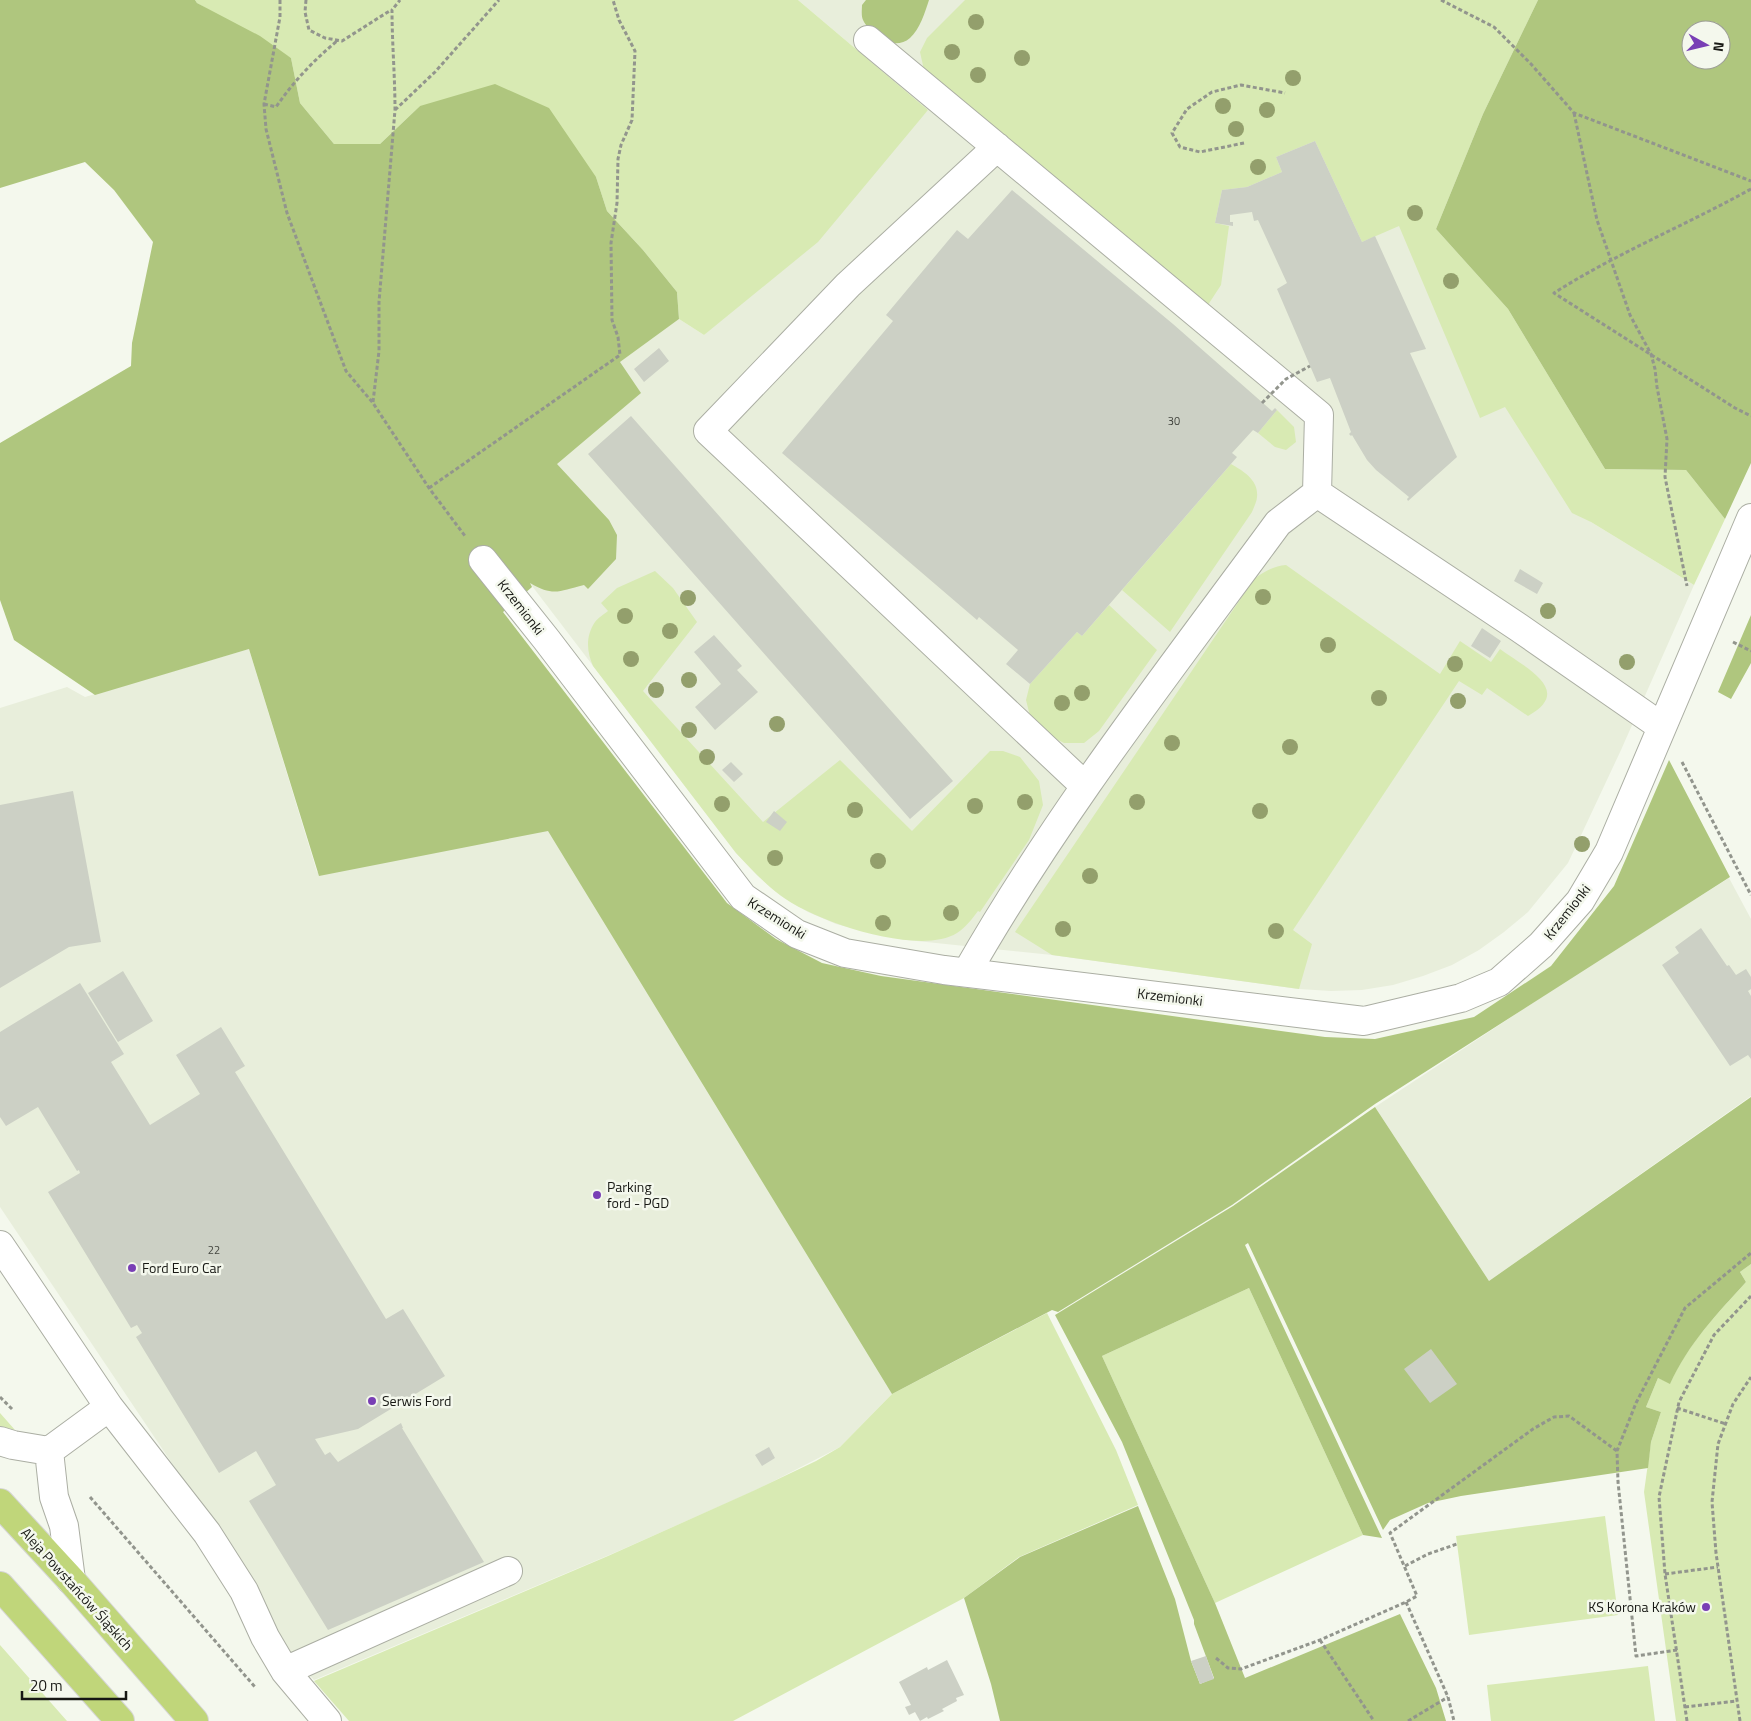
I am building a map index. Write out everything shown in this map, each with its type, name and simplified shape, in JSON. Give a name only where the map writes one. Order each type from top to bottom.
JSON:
[{"type":"main road","name":"Aleja Powstańców Śląskich","points":[[0,1503],[71,1580],[194,1721]]},
{"type":"main road","points":[[0,1586],[120,1721]]},
{"type":"street","points":[[868,40],[1319,415],[1316,492],[1278,523],[1085,786],[996,922],[967,972]]},
{"type":"street","points":[[997,147],[848,285],[708,431],[1085,786]]},
{"type":"street","points":[[1316,492],[1518,627],[1662,728]]},
{"type":"street","name":"Krzemionki","points":[[483,560],[743,897],[797,934],[845,953],[967,972],[1364,1021],[1460,998],[1499,982],[1541,945],[1580,901],[1608,852],[1751,518]]},
{"type":"street","points":[[0,1245],[109,1407],[208,1532],[244,1591],[265,1637],[285,1671],[327,1721]]},
{"type":"street","points":[[0,1440],[13,1445],[49,1451],[109,1407]]},
{"type":"street","points":[[49,1451],[54,1497],[64,1526],[71,1580]]},
{"type":"street","points":[[285,1671],[508,1571]]},
{"type":"path","points":[[280,0],[280,17],[264,104],[266,129],[287,213],[346,371],[373,402],[428,488],[483,560]]},
{"type":"path","points":[[306,0],[309,30],[325,38],[342,41],[392,10],[400,0]]},
{"type":"path","points":[[395,110],[435,72],[499,0]]},
{"type":"path","points":[[428,488],[620,355],[618,337],[612,320],[611,243],[617,203],[618,159],[621,145],[632,120],[635,52],[619,20],[612,0]]},
{"type":"path","points":[[1441,0],[1494,27],[1531,64],[1574,113],[1751,181]]},
{"type":"path","points":[[373,402],[379,351],[379,302],[395,110],[392,10]]},
{"type":"path","points":[[264,104],[276,107],[295,80],[337,40]]},
{"type":"path","points":[[1244,143],[1200,152],[1180,147],[1172,133],[1187,109],[1212,92],[1241,85],[1285,93]]},
{"type":"path","points":[[1574,113],[1597,220],[1630,315],[1650,354],[1655,369],[1667,439],[1665,477],[1688,591]]},
{"type":"path","points":[[1751,190],[1586,273],[1554,293],[1735,408],[1751,416]]},
{"type":"path","points":[[1262,403],[1286,379],[1310,366]]},
{"type":"path","points":[[1731,641],[1751,651]]},
{"type":"path","points":[[1662,728],[1751,895]]},
{"type":"path","points":[[1677,1650],[1636,1656],[1618,1482],[1617,1451],[1636,1403],[1685,1308],[1751,1253]]},
{"type":"path","points":[[1687,1721],[1665,1574],[1659,1497],[1679,1402],[1714,1334],[1751,1296]]},
{"type":"path","points":[[1740,1721],[1718,1567],[1712,1502],[1718,1444],[1733,1404],[1751,1377]]},
{"type":"path","points":[[1677,1408],[1726,1424]]},
{"type":"path","points":[[1216,1658],[1228,1668],[1241,1669],[1320,1640],[1417,1596],[1390,1533],[1533,1429],[1554,1417],[1569,1416],[1617,1451]]},
{"type":"path","points":[[86,1492],[259,1692]]},
{"type":"path","points":[[1405,1566],[1428,1554],[1457,1544]]},
{"type":"path","points":[[1665,1574],[1718,1567]]},
{"type":"path","points":[[1406,1602],[1448,1697],[1454,1721]]},
{"type":"path","points":[[1320,1640],[1374,1721]]},
{"type":"path","points":[[1408,1721],[1448,1697]]},
{"type":"path","points":[[1685,1707],[1737,1701]]},
{"type":"shaded area","points":[[798,0],[1200,0],[1436,229],[1591,522],[1694,585],[1621,750],[1568,863],[1528,912],[1504,932],[1479,950],[1452,965],[1423,976],[1393,985],[1362,990],[1331,991],[1299,989],[1052,955],[907,940],[836,924],[808,912],[781,896],[736,853],[529,582],[446,488],[679,319],[704,335],[928,110]]},
{"type":"shaded area","points":[[249,649],[317,872],[566,806],[644,922],[919,1380],[892,1394],[840,1447],[754,1491],[614,1553],[314,1680],[265,1628],[259,1593],[0,1207],[0,708],[67,687],[85,697]]},
{"type":"shaded area","points":[[1729,878],[1751,919],[1751,1096],[1489,1281],[1375,1107],[1575,975]]},
{"type":"green space","points":[[0,0],[195,0],[197,3],[260,36],[291,58],[300,103],[334,144],[380,144],[420,106],[495,84],[549,108],[596,177],[607,211],[643,250],[677,292],[679,319],[620,362],[641,393],[557,464],[609,520],[617,535],[616,559],[588,589],[584,585],[557,592],[545,590],[530,583],[532,587],[503,612],[727,903],[776,939],[822,963],[881,976],[1325,1037],[1375,1039],[1474,1017],[1551,966],[1614,886],[1669,760],[1730,877],[1375,1104],[1232,1205],[1058,1312],[1052,1310],[892,1394],[548,831],[319,876],[249,649],[95,695],[14,640],[0,600],[0,443],[131,366],[132,343],[153,242],[114,190],[85,162],[0,188]]},
{"type":"green space","points":[[195,0],[798,0],[928,110],[818,242],[704,335],[679,319],[677,292],[643,250],[607,211],[596,177],[420,106],[380,144],[334,144],[300,103],[291,58],[197,3]]},
{"type":"green space","points":[[866,0],[929,0],[922,20],[914,34],[904,42],[890,43],[871,32],[862,18],[862,5]]},
{"type":"green space","points":[[965,0],[1538,0],[1483,114],[1436,229],[1508,309],[1605,469],[1686,470],[1725,519],[1694,585],[1591,522],[1572,513],[1505,407],[1480,418],[1399,226],[1362,242],[1315,141],[1276,157],[1282,172],[1247,187],[1222,190],[1215,223],[1229,226],[1221,285],[1204,311],[924,70],[920,52],[927,38]]},
{"type":"green space","points":[[1538,0],[1751,0],[1751,463],[1725,519],[1686,470],[1605,469],[1508,309],[1436,229],[1483,114]]},
{"type":"green space","points":[[1277,410],[1294,427],[1296,442],[1286,450],[1275,447],[1258,433]]},
{"type":"green space","points":[[1231,464],[1253,481],[1257,491],[1257,499],[1252,512],[1170,632],[1122,590]]},
{"type":"green space","points":[[1286,565],[1440,674],[1460,641],[1491,662],[1500,649],[1532,671],[1541,680],[1546,688],[1547,697],[1541,706],[1528,716],[1487,688],[1482,695],[1459,681],[1293,930],[1312,944],[1299,989],[1052,955],[1015,932],[1254,579],[1273,568]]},
{"type":"green space","points":[[655,571],[673,588],[697,622],[643,691],[763,822],[840,760],[912,831],[990,751],[1003,751],[1020,757],[1039,781],[1043,805],[1029,840],[980,912],[978,911],[963,928],[957,933],[940,939],[918,941],[867,933],[840,925],[796,905],[780,895],[736,853],[593,666],[589,655],[588,639],[592,628],[596,621],[608,611],[601,603],[617,588]]},
{"type":"green space","points":[[1109,605],[1157,650],[1099,731],[1084,743],[1064,743],[1044,733],[1031,720],[1026,700],[1030,684],[1077,632],[1082,636]]},
{"type":"green space","points":[[1751,615],[1751,663],[1731,699],[1718,692]]},
{"type":"green space","points":[[1751,1097],[1751,1264],[1740,1272],[1746,1282],[1694,1342],[1670,1384],[1658,1378],[1646,1407],[1661,1412],[1651,1442],[1648,1468],[1461,1496],[1428,1503],[1390,1520],[1383,1530],[1248,1243],[1245,1245],[1382,1538],[1363,1535],[1249,1288],[1102,1356],[1215,1603],[1245,1678],[1400,1614],[1436,1688],[1446,1721],[1000,1721],[991,1684],[964,1598],[1020,1557],[1138,1506],[1175,1599],[1191,1661],[1200,1684],[1214,1678],[1194,1620],[1122,1442],[1055,1315],[1233,1206],[1375,1107],[1489,1281]]},
{"type":"green space","name":"KS Korona Kraków","points":[[1751,1264],[1751,1721],[1676,1721],[1644,1492],[1651,1442],[1661,1412],[1646,1407],[1658,1378],[1670,1383],[1694,1342],[1746,1282],[1740,1272]]},
{"type":"green space","points":[[1249,1288],[1363,1535],[1215,1603],[1102,1356]]},
{"type":"green space","points":[[1047,1313],[1116,1450],[1138,1505],[1019,1557],[964,1598],[733,1721],[349,1721],[314,1681],[608,1556],[816,1461],[840,1447],[892,1394]]},
{"type":"green space","points":[[0,1413],[15,1430],[0,1426]]},
{"type":"green space","points":[[1605,1516],[1618,1615],[1469,1635],[1456,1536]]},
{"type":"green space","points":[[0,1645],[67,1721],[0,1721]]},
{"type":"green space","points":[[1648,1666],[1655,1721],[1491,1721],[1487,1685]]},
{"type":"building","points":[[1315,141],[1362,242],[1375,236],[1426,349],[1410,353],[1457,457],[1408,501],[1409,497],[1376,470],[1367,460],[1352,435],[1349,434],[1351,432],[1330,378],[1317,382],[1277,289],[1287,283],[1258,220],[1254,221],[1252,212],[1230,215],[1230,222],[1233,222],[1233,226],[1215,223],[1222,190],[1247,187],[1282,172],[1276,157]]},
{"type":"building","points":[[1012,190],[1173,324],[1272,411],[1275,408],[1277,410],[1258,433],[1253,430],[1232,453],[1237,457],[1082,636],[1077,632],[1030,684],[1006,664],[1018,650],[979,617],[977,620],[782,453],[893,321],[886,315],[957,230],[968,239]]},
{"type":"building","points":[[659,348],[669,361],[644,382],[634,369]]},
{"type":"building","points":[[631,416],[953,781],[910,819],[588,454]]},
{"type":"building","points":[[1520,569],[1543,583],[1537,594],[1514,581]]},
{"type":"building","points":[[1482,628],[1501,641],[1490,658],[1471,646]]},
{"type":"building","points":[[714,635],[742,666],[737,670],[758,692],[715,730],[695,707],[721,684],[694,652]]},
{"type":"building","points":[[731,762],[743,774],[734,782],[722,770]]},
{"type":"building","points":[[73,791],[101,942],[69,947],[0,988],[0,805]]},
{"type":"building","points":[[774,811],[787,822],[780,831],[766,822]]},
{"type":"building","points":[[1701,928],[1727,966],[1729,965],[1736,975],[1746,969],[1751,977],[1751,989],[1748,991],[1751,996],[1751,1059],[1748,1055],[1730,1066],[1662,965],[1679,953],[1675,947]]},
{"type":"building","points":[[123,971],[153,1021],[118,1042],[88,993]]},
{"type":"building","points":[[80,983],[124,1054],[111,1062],[150,1125],[200,1094],[176,1055],[221,1027],[245,1066],[235,1072],[386,1319],[403,1309],[445,1376],[358,1429],[315,1439],[325,1455],[330,1452],[338,1462],[401,1423],[402,1428],[484,1562],[328,1630],[249,1501],[276,1485],[256,1451],[219,1473],[136,1337],[142,1333],[137,1325],[131,1328],[48,1192],[80,1173],[79,1170],[77,1171],[38,1107],[6,1126],[0,1117],[0,1032]]},
{"type":"building","points":[[1431,1349],[1457,1384],[1430,1403],[1404,1369]]},
{"type":"building","points":[[769,1447],[775,1458],[762,1466],[755,1455]]},
{"type":"building","points":[[1206,1656],[1214,1679],[1200,1684],[1191,1661]]},
{"type":"building","points":[[947,1660],[964,1695],[956,1698],[957,1701],[942,1709],[944,1711],[928,1719],[927,1717],[920,1721],[915,1712],[909,1715],[905,1707],[911,1705],[899,1682],[927,1667],[928,1670]]},
{"type":"place","name":"Parking ford - PGD","points":[[597,1195]]},
{"type":"place","name":"Ford Euro Car","points":[[132,1268]]},
{"type":"place","name":"Serwis Ford","points":[[372,1401]]},
{"type":"place","name":"KS Korona Kraków","points":[[1706,1607]]}]
